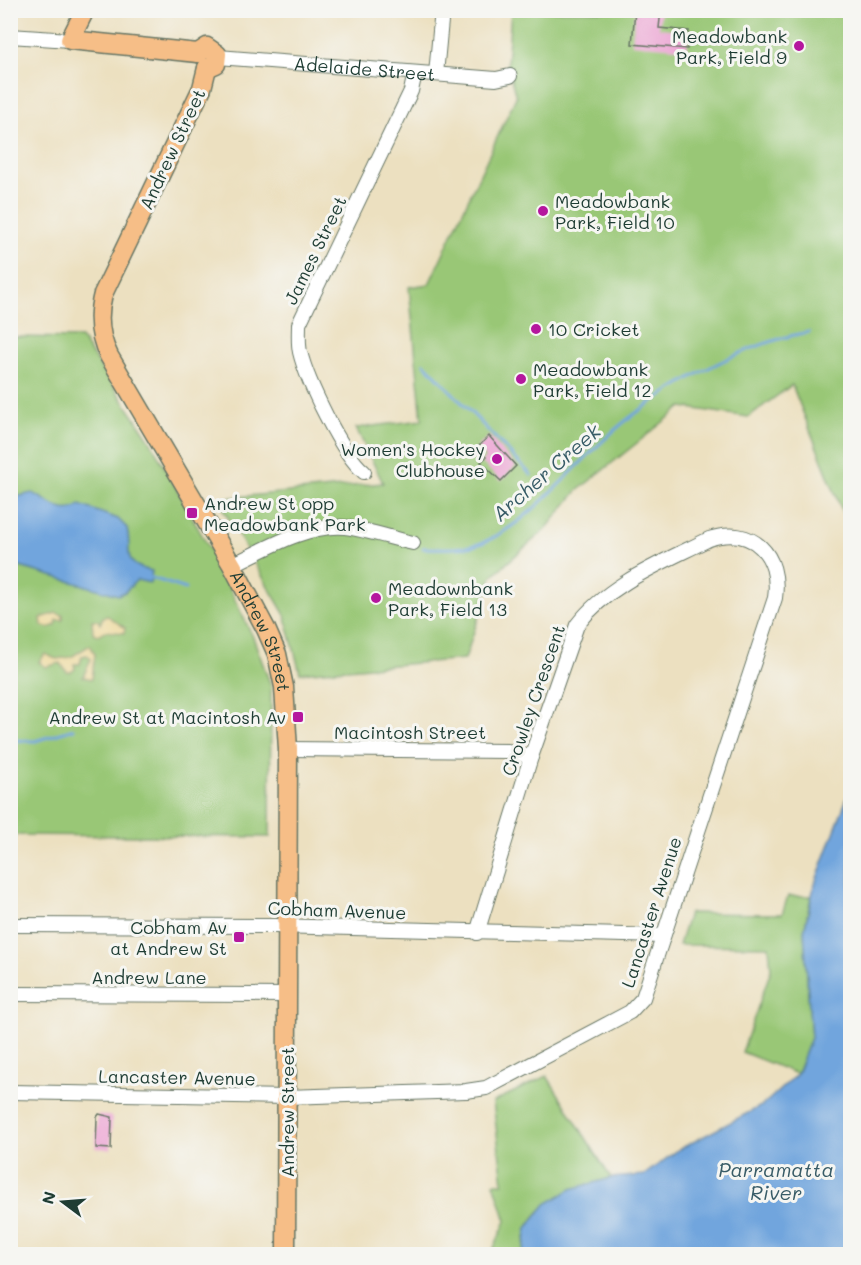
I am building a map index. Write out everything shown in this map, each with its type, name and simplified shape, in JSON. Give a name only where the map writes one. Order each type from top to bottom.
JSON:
[{"type":"main road","points":[[70,40],[85,10]]},
{"type":"main road","name":"Adelaide Street","points":[[70,40],[207,60]]},
{"type":"main road","name":"Andrew Street","points":[[207,60],[202,88],[103,294],[99,322],[103,344],[109,356],[232,565],[266,629],[277,654],[284,687],[288,749],[286,1254]]},
{"type":"street","points":[[436,74],[442,10]]},
{"type":"street","name":"Adelaide Street","points":[[11,36],[70,40]]},
{"type":"street","points":[[10,45],[11,36]]},
{"type":"street","name":"Adelaide Street","points":[[207,60],[496,79],[510,76]]},
{"type":"street","name":"James Street","points":[[364,472],[352,462],[313,388],[300,351],[299,324],[411,91],[415,73]]},
{"type":"street","points":[[232,565],[273,545],[310,531],[344,527],[413,543]]},
{"type":"street","name":"Crowley Crescent","points":[[477,933],[531,757],[577,625],[589,609],[607,593],[709,539],[724,534],[739,535]]},
{"type":"street","name":"Lancaster Avenue","points":[[10,1092],[287,1097],[486,1088],[630,1012],[643,998],[775,598],[777,581],[774,565],[765,551],[753,540],[739,535]]},
{"type":"street","name":"Macintosh Street","points":[[288,749],[508,751],[531,757]]},
{"type":"street","name":"Cobham Avenue","points":[[10,925],[286,927],[662,936]]},
{"type":"street","name":"Andrew Lane","points":[[10,994],[287,996]]},
{"type":"green space","points":[[511,11],[850,11],[850,531],[792,385],[748,417],[682,407],[577,491],[546,529],[492,576],[465,659],[300,673],[285,615],[217,499],[383,483],[356,428],[422,420],[409,287],[429,284],[516,97],[507,64]]},
{"type":"green space","points":[[11,337],[81,338],[149,439],[214,557],[253,637],[271,686],[270,837],[11,835]]},
{"type":"green space","points":[[788,896],[811,896],[804,931],[811,1038],[797,1074],[742,1052],[771,970],[769,946],[679,945],[689,913],[782,914]]},
{"type":"green space","points":[[547,1076],[611,1178],[575,1189],[544,1207],[535,1216],[527,1230],[523,1254],[491,1254],[506,1221],[494,1183],[503,1183],[493,1102]]},
{"type":"sand","points":[[56,613],[63,615],[63,620],[57,620],[56,625],[48,628],[42,626],[41,618]]},
{"type":"sand","points":[[108,616],[125,628],[124,633],[105,631],[98,635],[93,633],[92,620],[98,620],[100,624],[103,617]]},
{"type":"sand","points":[[90,645],[95,654],[92,679],[83,677],[91,659],[87,655],[82,656],[80,664],[74,664],[75,669],[71,672],[67,672],[60,663],[46,667],[39,662],[45,654],[56,659],[71,657]]},
{"type":"water","points":[[32,493],[61,508],[67,509],[80,505],[118,519],[127,528],[131,561],[135,565],[152,571],[150,583],[137,580],[125,592],[118,595],[20,567],[11,559],[11,498]]},
{"type":"water","name":"Parramatta River","points":[[850,790],[850,1254],[523,1254],[527,1228],[546,1204],[571,1189],[611,1178],[644,1175],[678,1150],[763,1105],[797,1074],[811,1038],[804,931],[814,886]]},
{"type":"building","points":[[635,10],[661,10],[659,28],[689,31],[687,49],[632,44]]},
{"type":"building","name":"Women's Hockey Clubhouse","points":[[489,436],[516,466],[501,481],[481,462],[486,457],[477,448]]},
{"type":"building","points":[[99,1114],[112,1117],[111,1149],[96,1148]]},
{"type":"waterway","name":"Archer Creek","points":[[423,548],[468,547],[502,533],[540,503],[614,430],[651,402],[716,364],[762,345],[809,332]]},
{"type":"waterway","points":[[424,363],[531,475]]},
{"type":"waterway","name":"Archer Creek","points":[[149,577],[186,589]]},
{"type":"waterway","points":[[10,740],[35,741],[74,729]]},
{"type":"ferry route","points":[[837,1254],[850,1240]]},
{"type":"place","name":"Meadowbank Park, Field 9","points":[[799,46]]},
{"type":"place","name":"Meadowbank Park, Field 10","points":[[543,211]]},
{"type":"place","name":"10 Cricket","points":[[536,329]]},
{"type":"place","name":"Meadowbank Park, Field 12","points":[[521,379]]},
{"type":"place","name":"Women's Hockey Clubhouse","points":[[497,459]]},
{"type":"place","name":"Andrew St opp Meadowbank Park","points":[[192,513]]},
{"type":"place","name":"Meadownbank Park, Field 13","points":[[376,598]]},
{"type":"place","name":"Andrew St at Macintosh Av","points":[[298,717]]},
{"type":"place","name":"Cobham Av at Andrew St","points":[[239,937]]}]
